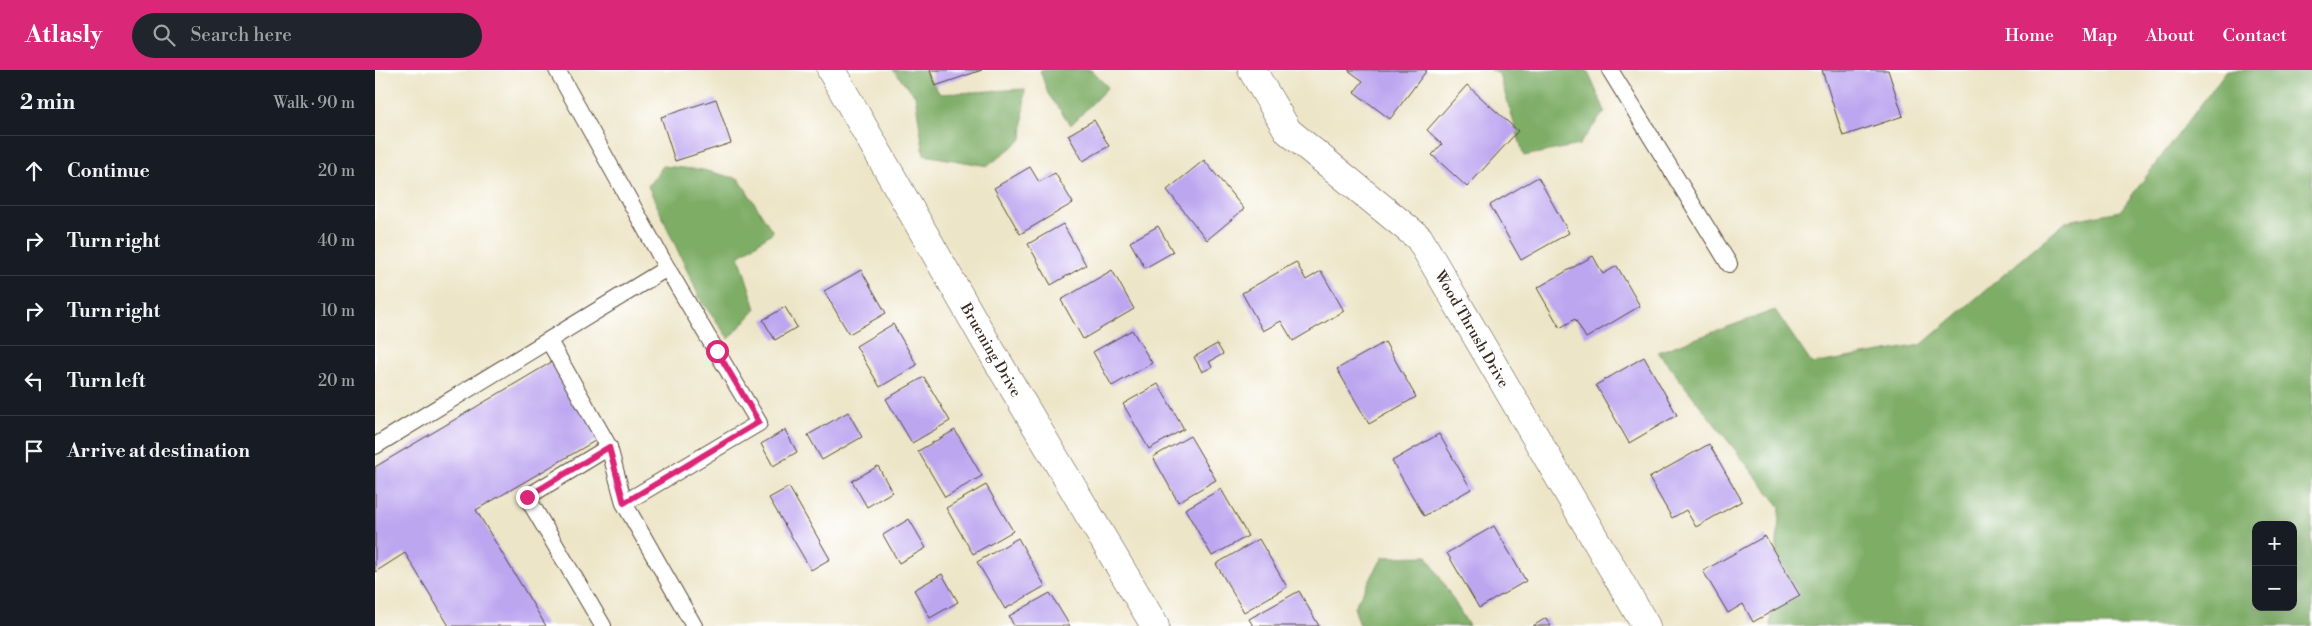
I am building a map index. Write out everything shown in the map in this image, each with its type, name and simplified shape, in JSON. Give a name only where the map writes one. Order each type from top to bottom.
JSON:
[{"type":"street","name":"Bruening Drive","points":[[831,70],[983,337],[1155,626]]},
{"type":"street","name":"Wood Thrush Drive","points":[[1252,70],[1288,131],[1419,238],[1646,626]]},
{"type":"lane","points":[[557,70],[667,268],[759,422],[624,503]]},
{"type":"lane","points":[[1610,70],[1729,264]]},
{"type":"lane","points":[[375,446],[667,268]]},
{"type":"lane","points":[[549,341],[609,447],[624,503],[695,626]]},
{"type":"lane","points":[[603,626],[527,497],[609,447]]},
{"type":"green space","points":[[893,70],[924,70],[940,94],[1025,89],[1022,139],[988,166],[924,155],[915,95]]},
{"type":"green space","points":[[1040,70],[1091,70],[1108,87],[1071,125],[1048,94]]},
{"type":"green space","points":[[1491,70],[1587,70],[1605,111],[1579,145],[1524,156],[1499,74]]},
{"type":"green space","points":[[2227,70],[2312,70],[2312,626],[1770,626],[1780,507],[1658,352],[1775,310],[1812,364],[1921,345],[2067,221],[2120,211]]},
{"type":"green space","points":[[663,166],[703,170],[739,179],[773,232],[739,256],[756,309],[729,339],[701,301],[648,186]]},
{"type":"green space","points":[[1427,556],[1469,626],[1360,626],[1354,607],[1383,557]]},
{"type":"building","points":[[930,70],[982,70],[935,86]]},
{"type":"building","points":[[1348,70],[1427,70],[1390,119],[1354,92],[1363,81]]},
{"type":"building","points":[[1822,70],[1888,70],[1903,116],[1843,136]]},
{"type":"building","points":[[1467,85],[1518,131],[1467,187],[1432,155],[1442,144],[1427,130]]},
{"type":"building","points":[[716,99],[731,143],[675,161],[661,117]]},
{"type":"building","points":[[1094,120],[1109,146],[1083,161],[1068,135]]},
{"type":"building","points":[[1204,160],[1244,209],[1207,240],[1167,190]]},
{"type":"building","points":[[1030,167],[1039,182],[1055,173],[1073,203],[1020,234],[994,188]]},
{"type":"building","points":[[1538,177],[1569,233],[1521,260],[1490,205]]},
{"type":"building","points":[[1063,224],[1086,265],[1051,285],[1028,244]]},
{"type":"building","points":[[1158,226],[1173,252],[1145,268],[1130,242]]},
{"type":"building","points":[[1593,256],[1603,274],[1617,266],[1640,306],[1586,338],[1575,319],[1560,328],[1537,288]]},
{"type":"building","points":[[1296,262],[1306,280],[1321,271],[1344,311],[1293,341],[1281,321],[1263,331],[1242,293]]},
{"type":"building","points":[[861,270],[886,313],[849,334],[824,291]]},
{"type":"building","points":[[1112,270],[1134,309],[1083,339],[1061,300]]},
{"type":"building","points":[[785,307],[797,327],[775,340],[763,320]]},
{"type":"building","points":[[893,324],[917,365],[880,387],[856,346]]},
{"type":"building","points":[[1132,330],[1152,363],[1112,386],[1093,352]]},
{"type":"building","points":[[1385,342],[1416,397],[1369,424],[1337,369]]},
{"type":"building","points":[[1217,344],[1223,354],[1209,362],[1212,367],[1202,372],[1194,357]]},
{"type":"building","points":[[1644,357],[1677,415],[1629,443],[1596,385]]},
{"type":"building","points":[[555,360],[600,438],[476,510],[546,626],[449,626],[405,553],[375,572],[375,467]]},
{"type":"building","points":[[924,377],[950,421],[912,443],[886,399]]},
{"type":"building","points":[[1158,384],[1184,429],[1149,449],[1123,404]]},
{"type":"building","points":[[848,412],[862,437],[822,460],[808,435]]},
{"type":"building","points":[[785,430],[797,452],[773,466],[761,444]]},
{"type":"building","points":[[955,430],[982,476],[945,497],[918,451]]},
{"type":"building","points":[[1439,434],[1471,489],[1424,516],[1392,461]]},
{"type":"building","points":[[1190,436],[1216,480],[1178,502],[1153,457]]},
{"type":"building","points":[[1709,444],[1742,501],[1696,527],[1686,510],[1672,518],[1649,478]]},
{"type":"building","points":[[878,466],[892,492],[867,507],[852,481]]},
{"type":"building","points":[[986,485],[1013,531],[973,554],[946,508]]},
{"type":"building","points":[[789,487],[830,559],[811,570],[769,498]]},
{"type":"building","points":[[1221,489],[1248,536],[1212,556],[1185,509]]},
{"type":"building","points":[[909,519],[926,548],[899,563],[883,535]]},
{"type":"building","points":[[1494,526],[1526,581],[1479,608],[1447,553]]},
{"type":"building","points":[[1765,536],[1800,596],[1753,622],[1743,604],[1728,613],[1703,571]]},
{"type":"building","points":[[1018,538],[1045,586],[1005,609],[977,562]]},
{"type":"building","points":[[1259,539],[1287,587],[1244,612],[1216,564]]},
{"type":"building","points":[[942,574],[958,602],[930,618],[914,590]]},
{"type":"building","points":[[1299,591],[1319,626],[1253,626],[1249,619]]},
{"type":"building","points":[[1050,593],[1070,626],[1014,626],[1009,616]]},
{"type":"building","points":[[1546,618],[1551,626],[1533,626]]},
{"type":"route","points":[[527,497],[609,447],[624,503],[759,422],[717,351]]}]
